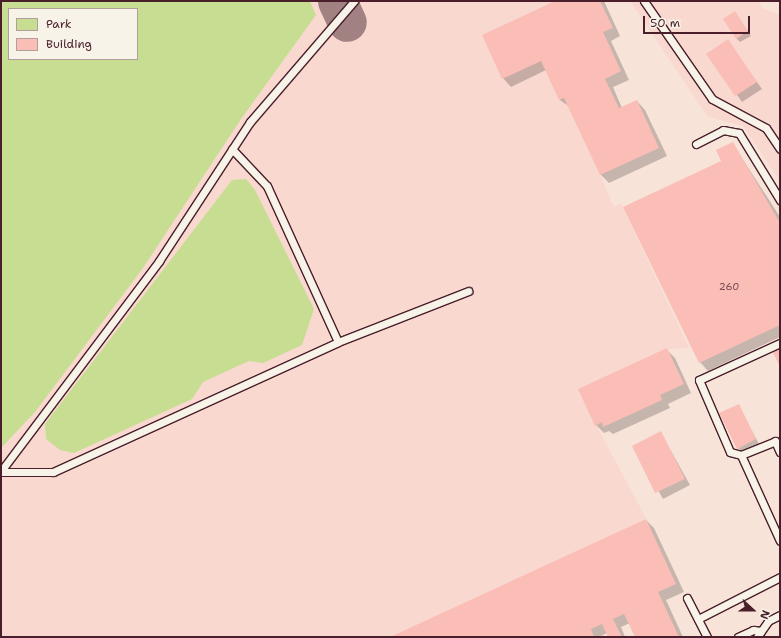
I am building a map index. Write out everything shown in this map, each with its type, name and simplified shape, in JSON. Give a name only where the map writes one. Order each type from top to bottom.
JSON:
[{"type":"lane","points":[[1,471],[159,261],[250,122],[354,1]]},
{"type":"lane","points":[[644,1],[712,99],[766,128],[780,148]]},
{"type":"lane","points":[[696,144],[723,130],[739,133],[780,200]]},
{"type":"lane","points":[[232,149],[267,186],[338,342]]},
{"type":"lane","points":[[1,471],[53,472],[338,342],[468,291]]},
{"type":"lane","points":[[780,342],[699,380],[730,452],[741,455],[775,441],[780,452]]},
{"type":"lane","points":[[741,455],[780,541]]},
{"type":"lane","points":[[698,619],[780,577]]},
{"type":"lane","points":[[687,598],[707,637]]},
{"type":"lane","points":[[738,637],[754,630],[759,634],[768,621],[780,615]]},
{"type":"shaded area","points":[[1,1],[593,1],[600,175],[614,207],[621,203],[689,348],[667,349],[596,425],[646,518],[448,637],[1,637]]},
{"type":"shaded area","points":[[630,1],[758,1],[762,8],[780,15],[780,181],[743,126],[708,117]]},
{"type":"green space","points":[[1,1],[310,1],[316,15],[241,119],[143,268],[35,412],[1,448]]},
{"type":"green space","points":[[246,179],[255,190],[314,309],[302,345],[263,363],[249,361],[203,382],[192,399],[74,453],[60,450],[46,439],[45,424],[232,180]]},
{"type":"building","points":[[555,1],[600,1],[613,28],[603,32],[621,71],[605,79],[619,108],[637,100],[659,148],[600,175],[564,98],[559,100],[541,61],[502,79],[482,35]]},
{"type":"building","points":[[735,11],[748,31],[736,39],[723,19]]},
{"type":"building","points":[[728,39],[757,82],[735,96],[706,54]]},
{"type":"building","points":[[733,142],[780,223],[780,325],[699,363],[623,207],[721,161],[716,150]]},
{"type":"building","points":[[667,348],[684,384],[660,395],[662,400],[603,427],[602,422],[595,426],[578,389]]},
{"type":"building","points":[[780,349],[780,367],[773,352]]},
{"type":"building","points":[[739,404],[756,439],[737,449],[719,413]]},
{"type":"building","points":[[661,431],[685,479],[655,493],[632,446]]},
{"type":"building","points":[[646,519],[676,584],[658,592],[679,637],[635,637],[624,614],[613,619],[622,637],[608,637],[602,624],[591,629],[594,637],[390,637]]},
{"type":"taxiway","points":[[337,1],[347,22]]}]
